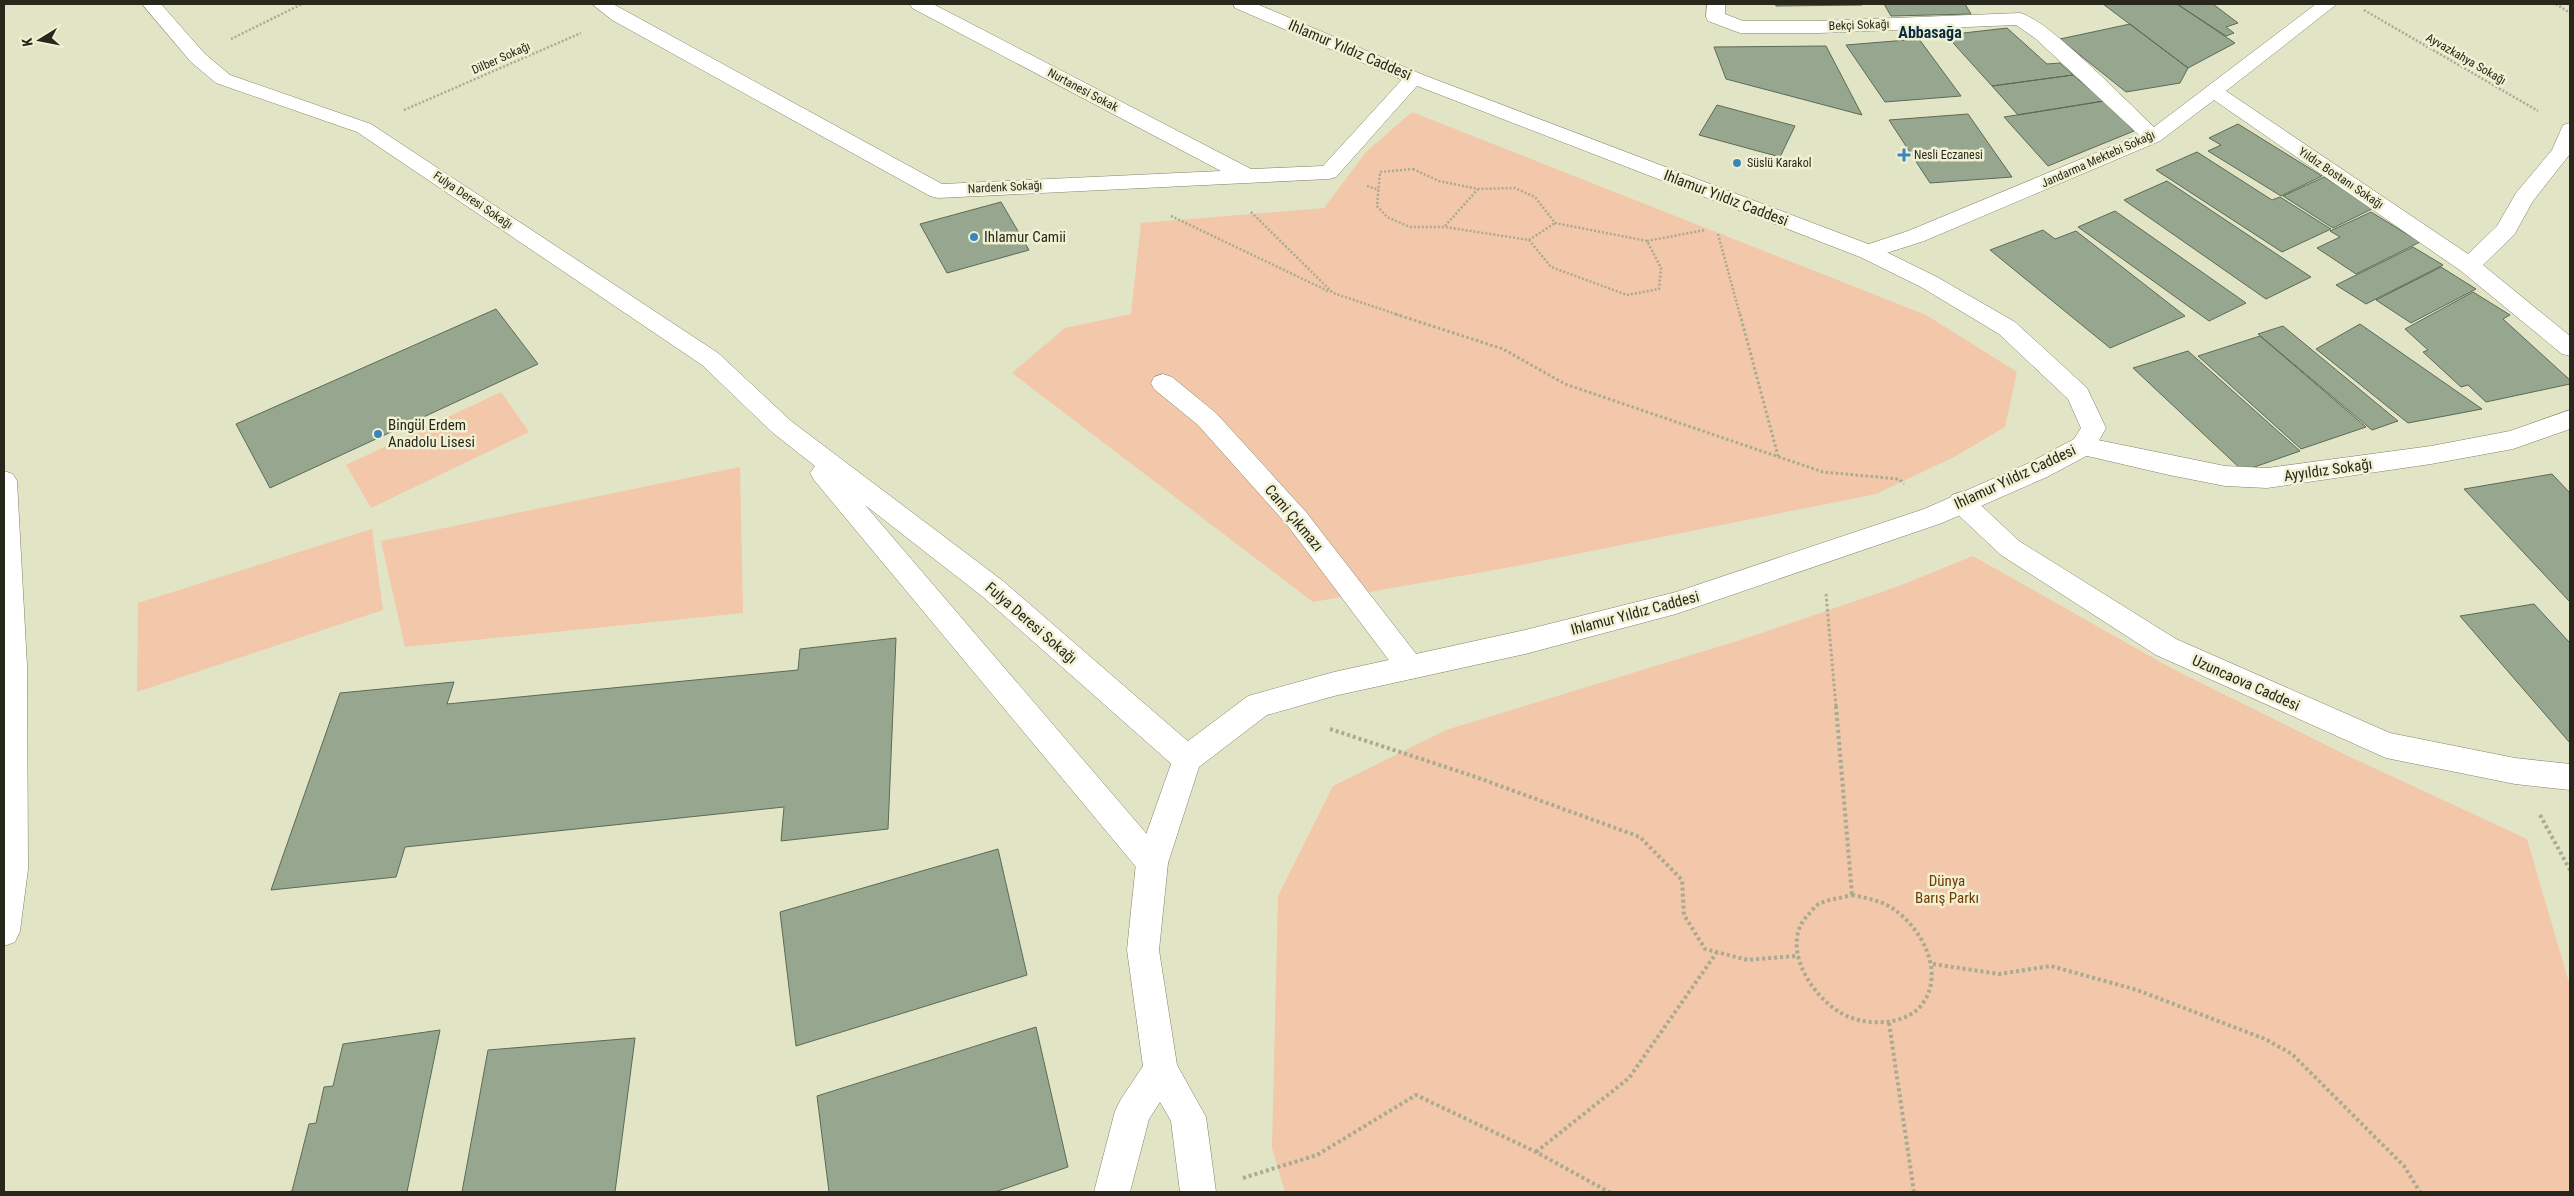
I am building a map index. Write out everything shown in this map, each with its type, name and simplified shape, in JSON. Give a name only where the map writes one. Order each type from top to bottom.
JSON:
[{"type":"street","name":"Fulya Deresi Sokağı","points":[[151,4],[198,58],[223,79],[364,128],[706,356],[782,427],[993,589],[1187,759]]},
{"type":"street","name":"Nardenk Sokağı","points":[[601,4],[619,16],[938,191],[1329,172],[1414,78]]},
{"type":"street","name":"Nurtanesi Sokak","points":[[919,4],[1247,176]]},
{"type":"street","name":"Ihlamur Yıldız Caddesi","points":[[1187,759],[1258,705],[1334,684],[1525,642],[1676,604],[1933,516],[1961,502],[2038,470],[2083,446],[2094,428],[2078,394],[2007,328],[1930,282],[1868,252],[1414,78],[1242,4]]},
{"type":"street","name":"Bekçi Sokağı","points":[[1716,4],[1714,17],[1740,27],[1819,27],[2020,19],[2043,35],[2153,137]]},
{"type":"street","name":"Jandarma Mektebi Sokağı","points":[[1868,252],[1916,236],[2153,137],[2212,90],[2328,4]]},
{"type":"street","name":"Yıldız Bostanı Sokağı","points":[[2212,90],[2469,266]]},
{"type":"street","points":[[2569,129],[2562,151],[2524,198],[2506,230],[2469,266],[2570,348]]},
{"type":"street","name":"Cami Çıkmazı","points":[[1163,383],[1207,419],[1297,519],[1410,667]]},
{"type":"street","name":"Ayyıldız Sokağı","points":[[2083,446],[2188,470],[2225,476],[2267,478],[2431,456],[2513,440],[2570,419]]},
{"type":"street","name":"Fulya Deresi Sokağı","points":[[782,427],[882,541],[1152,863]]},
{"type":"street","points":[[4,481],[13,695],[12,869],[4,930]]},
{"type":"street","name":"Uzuncaova Caddesi","points":[[1961,502],[2010,548],[2166,647],[2386,745],[2515,771],[2570,777]]},
{"type":"street","points":[[1187,759],[1152,863],[1143,950],[1161,1070],[1188,1117],[1198,1192]]},
{"type":"street","points":[[1112,1192],[1133,1111],[1161,1070]]},
{"type":"path","points":[[198,58],[250,28],[302,4]]},
{"type":"path","points":[[2556,4],[2570,13]]},
{"type":"path","name":"Ayvazkahya Sokağı","points":[[2363,9],[2569,129]]},
{"type":"path","name":"Dilber Sokağı","points":[[364,128],[619,16]]},
{"type":"path","points":[[1647,241],[1661,268],[1659,289],[1627,294],[1583,281],[1551,267],[1529,240],[1507,234],[1444,227],[1410,227],[1387,217],[1377,206],[1380,172],[1413,169],[1439,181],[1478,189],[1516,188],[1535,197],[1556,223],[1647,241],[1717,228],[1754,209]]},
{"type":"path","points":[[1216,178],[1333,293]]},
{"type":"path","points":[[1444,227],[1478,189]]},
{"type":"path","points":[[1164,213],[1333,293],[1503,349],[1565,384],[1823,472],[1899,479],[1933,516]]},
{"type":"path","points":[[1529,240],[1556,223]]},
{"type":"path","points":[[1717,228],[1778,456]]},
{"type":"path","points":[[1823,555],[1852,895]]},
{"type":"path","points":[[1323,727],[1473,776],[1640,837],[1682,880],[1684,914],[1705,949],[1748,960],[1796,956]]},
{"type":"path","points":[[2515,771],[2570,870]]},
{"type":"path","points":[[1852,895],[1874,900],[1894,910],[1912,926],[1925,944],[1933,964],[1933,985],[1925,1003],[1909,1017],[1889,1023],[1865,1022],[1842,1013],[1820,998],[1805,978],[1796,956],[1796,936],[1802,918],[1814,904],[1832,897],[1852,895]]},
{"type":"path","points":[[1536,1152],[1630,1078],[1717,952]]},
{"type":"path","points":[[1933,964],[2000,974],[2051,966],[2137,990],[2264,1039],[2292,1054],[2404,1166],[2420,1192]]},
{"type":"path","points":[[1889,1023],[1914,1192]]},
{"type":"path","points":[[1198,1192],[1317,1155],[1416,1095],[1536,1152],[1609,1192]]},
{"type":"green space","points":[[1412,112],[1926,315],[2017,372],[2005,427],[1954,457],[1876,494],[1511,567],[1313,602],[1012,373],[1065,328],[1131,314],[1141,223],[1324,208],[1366,152]]},
{"type":"green space","points":[[501,392],[529,432],[371,508],[346,465]]},
{"type":"green space","points":[[740,467],[743,613],[405,647],[381,541]]},
{"type":"green space","points":[[372,529],[383,610],[137,692],[138,603]]},
{"type":"green space","name":"Dünya Barış Parkı","points":[[1973,556],[2171,668],[2348,756],[2527,839],[2570,986],[2570,1192],[1285,1192],[1272,1148],[1278,896],[1333,786],[1446,730],[1750,637],[1899,586]]},
{"type":"building","points":[[1775,4],[1861,4],[1862,5],[1776,6]]},
{"type":"building","points":[[1884,4],[1965,4],[1971,14],[1891,16]]},
{"type":"building","points":[[2103,4],[2177,4],[2235,43],[2188,68]]},
{"type":"building","points":[[2177,4],[2213,4],[2238,23],[2226,27],[2234,33],[2226,36]]},
{"type":"building","points":[[2130,24],[2188,68],[2180,83],[2126,92],[2060,39]]},
{"type":"building","points":[[2007,28],[2047,64],[2060,63],[2073,75],[1992,86],[1946,35]]},
{"type":"building","points":[[1919,39],[1961,96],[1885,102],[1846,45]]},
{"type":"building","points":[[1826,46],[1862,115],[1726,79],[1714,47]]},
{"type":"building","points":[[2073,75],[2104,101],[2018,115],[1992,86]]},
{"type":"building","points":[[2104,101],[2134,131],[2048,166],[2004,117]]},
{"type":"building","points":[[1717,105],[1795,126],[1780,157],[1699,135]]},
{"type":"building","points":[[1968,114],[2012,177],[1930,183],[1889,120]]},
{"type":"building","points":[[2238,124],[2322,176],[2281,196],[2208,151],[2221,145],[2209,138]]},
{"type":"building","points":[[2197,152],[2272,200],[2280,197],[2331,229],[2282,252],[2156,170]]},
{"type":"building","points":[[2324,177],[2374,208],[2333,228],[2283,196]]},
{"type":"building","points":[[2167,181],[2311,277],[2266,299],[2124,200]]},
{"type":"building","name":"Ihlamur Camii","points":[[1001,202],[1029,250],[947,273],[920,224]]},
{"type":"building","points":[[2115,211],[2246,303],[2209,321],[2078,227]]},
{"type":"building","points":[[2371,212],[2420,242],[2356,274],[2317,248],[2340,237],[2330,231]]},
{"type":"building","points":[[2043,230],[2055,239],[2076,231],[2185,316],[2110,348],[1990,250]]},
{"type":"building","points":[[2413,247],[2443,265],[2366,304],[2336,285]]},
{"type":"building","points":[[2441,267],[2476,289],[2411,323],[2376,300]]},
{"type":"building","points":[[2473,292],[2510,315],[2503,319],[2570,380],[2570,384],[2486,402],[2468,385],[2461,387],[2423,352],[2428,350],[2405,329]]},
{"type":"building","points":[[496,309],[538,364],[270,488],[236,424]]},
{"type":"building","points":[[2360,324],[2482,409],[2408,423],[2316,349]]},
{"type":"building","points":[[2283,326],[2398,421],[2372,430],[2258,334]]},
{"type":"building","points":[[2260,336],[2366,427],[2301,449],[2198,356]]},
{"type":"building","points":[[2188,351],[2300,451],[2243,471],[2133,368]]},
{"type":"building","points":[[2552,474],[2570,493],[2570,602],[2464,489]]},
{"type":"building","points":[[2534,604],[2570,643],[2570,743],[2460,616]]},
{"type":"building","points":[[896,638],[888,829],[781,841],[784,807],[405,847],[396,877],[271,890],[340,693],[454,682],[447,704],[798,670],[800,649]]},
{"type":"building","points":[[998,849],[1027,975],[796,1046],[780,912]]},
{"type":"building","points":[[1036,1027],[1068,1167],[995,1192],[829,1192],[817,1096]]},
{"type":"building","points":[[440,1030],[407,1192],[287,1192],[292,1191],[309,1124],[316,1123],[324,1087],[333,1086],[343,1044]]},
{"type":"building","points":[[635,1038],[615,1192],[462,1192],[488,1050]]},
{"type":"place","name":"Nesli Eczanesi","points":[[1904,155]]},
{"type":"place","name":"Süslü Karakol","points":[[1737,163]]},
{"type":"place","name":"Ihlamur Camii","points":[[974,237]]},
{"type":"place","name":"Bingül Erdem Anadolu Lisesi","points":[[378,434]]},
{"type":"district","name":"Abbasağa","points":[[1930,32]]}]
